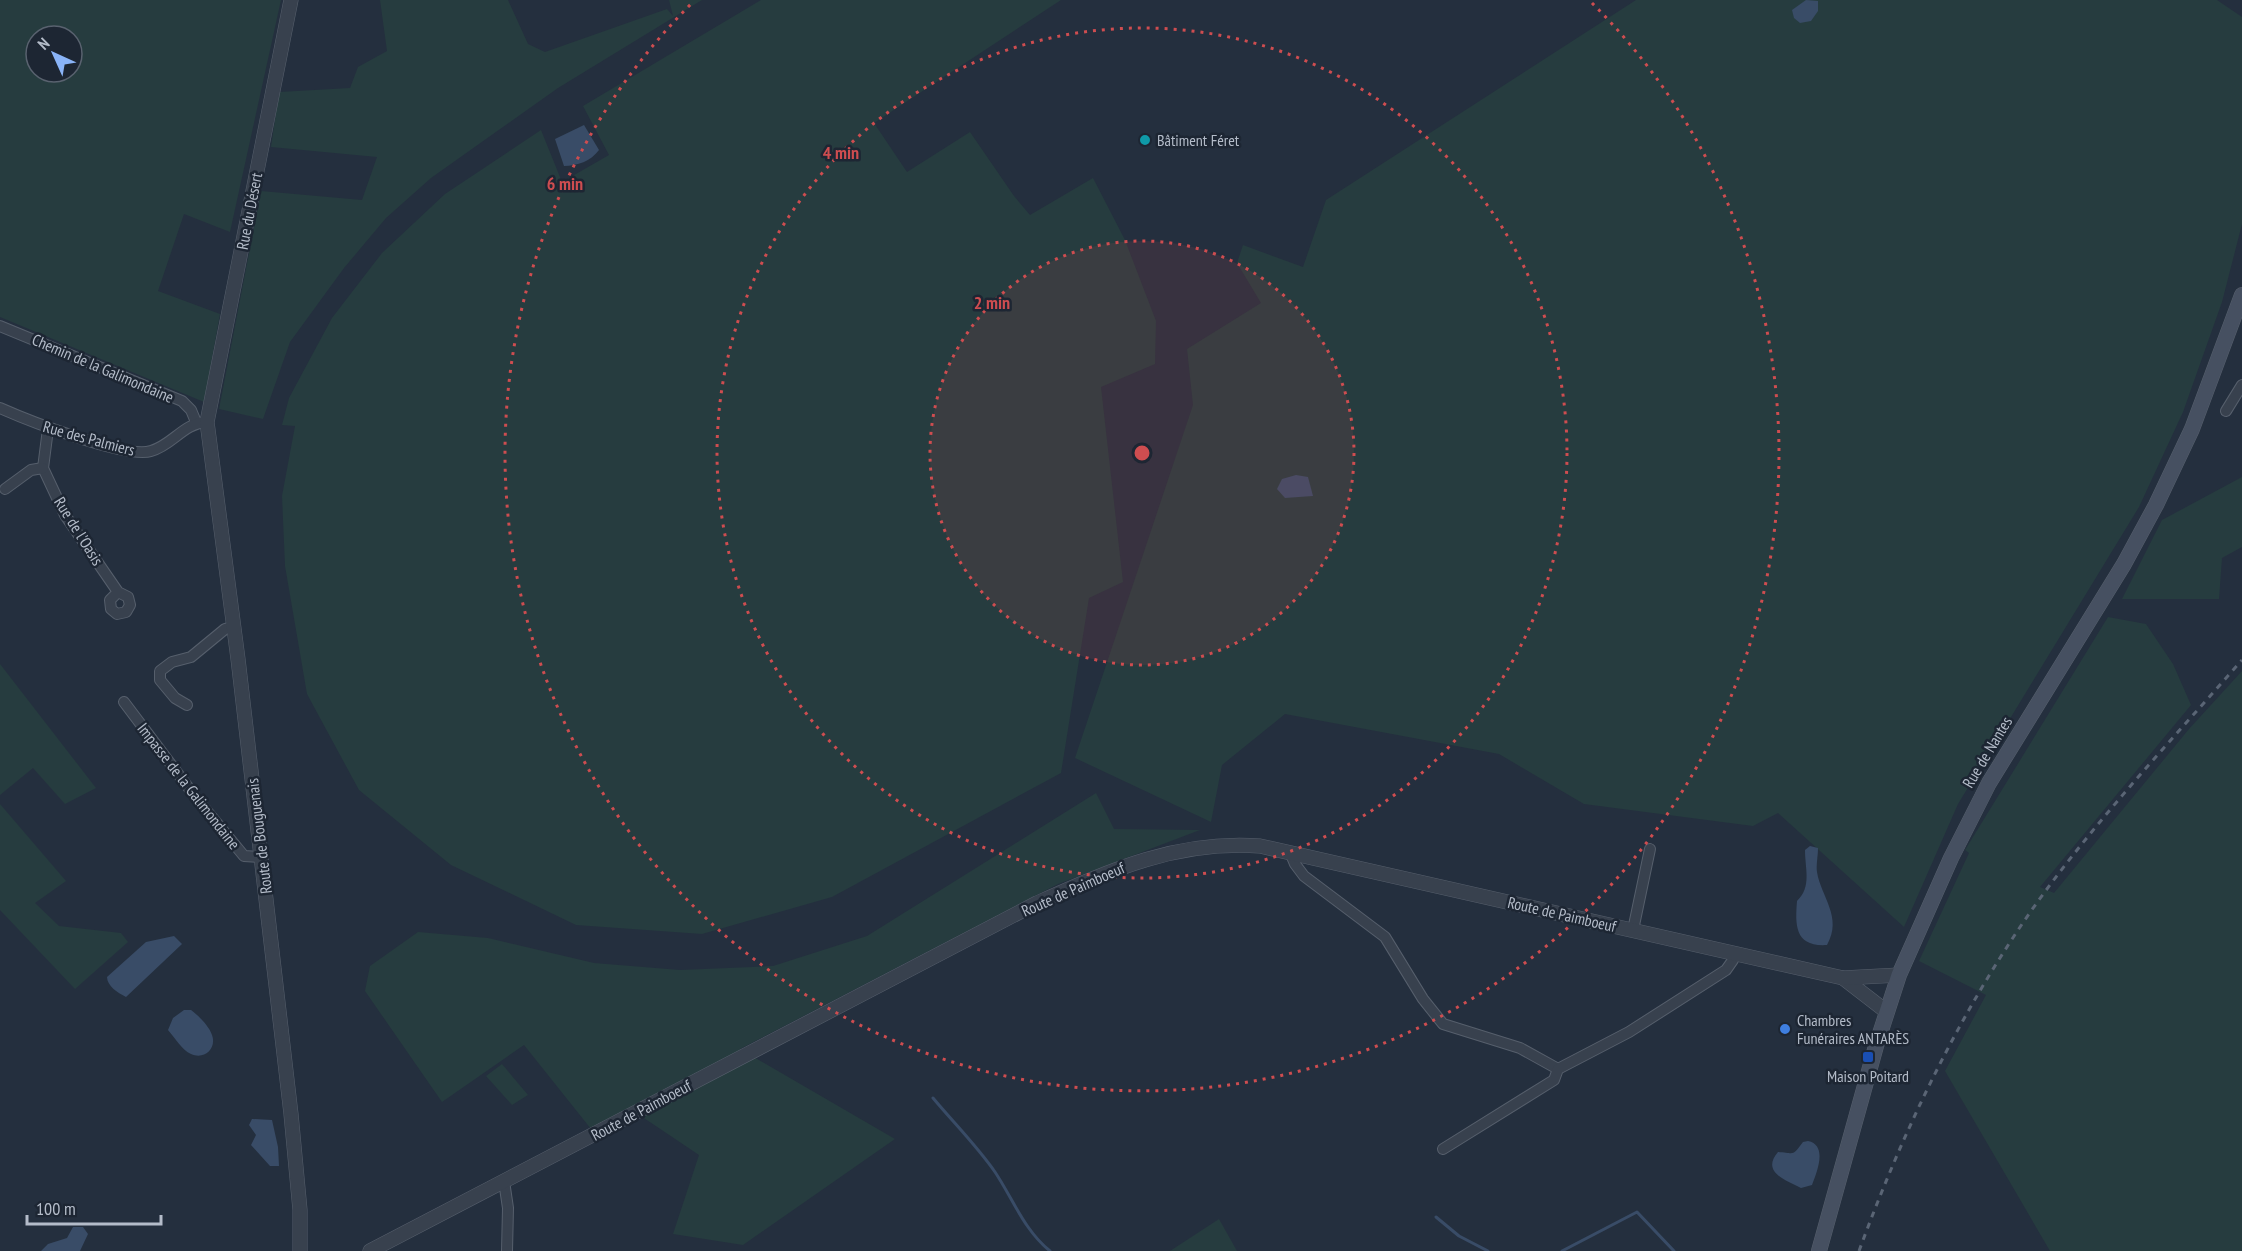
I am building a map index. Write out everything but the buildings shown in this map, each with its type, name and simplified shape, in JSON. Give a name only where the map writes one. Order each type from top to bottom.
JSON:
[{"type":"main road","name":"Rue de Nantes","points":[[1819,1251],[1899,975],[1951,858],[1982,796],[2124,564],[2156,505],[2192,429],[2242,295]]},
{"type":"street","name":"Rue du Désert","points":[[202,422],[291,0]]},
{"type":"street","name":"Chemin de la Galimondaine","points":[[0,326],[182,401],[202,422]]},
{"type":"street","points":[[2226,411],[2242,385]]},
{"type":"street","name":"Rue des Palmiers","points":[[0,408],[48,429],[142,453],[158,448],[202,422]]},
{"type":"street","name":"Route de Bouguenais","points":[[202,422],[232,627],[291,1114],[300,1210],[300,1251]]},
{"type":"street","points":[[5,489],[31,470],[43,468],[48,429]]},
{"type":"street","name":"Rue de l'Oasis","points":[[43,468],[65,515],[118,592]]},
{"type":"street","points":[[187,705],[175,698],[160,680],[160,671],[172,662],[191,657],[225,629],[232,627]]},
{"type":"street","name":"Impasse de la Galimondaine","points":[[124,702],[197,799],[244,856],[260,857]]},
{"type":"street","name":"Route de Paimboeuf","points":[[370,1251],[1037,903],[1118,867],[1170,852],[1214,845],[1260,846],[1843,978],[1899,975]]},
{"type":"street","points":[[1633,930],[1650,849]]},
{"type":"street","points":[[1290,852],[1304,876],[1385,937],[1423,999],[1443,1024],[1520,1048],[1558,1069]]},
{"type":"street","points":[[1443,1149],[1554,1080],[1558,1069],[1629,1032],[1726,969],[1733,960],[1734,954]]},
{"type":"street","name":"Route de Paimboeuf","points":[[1843,978],[1887,1012]]},
{"type":"street","points":[[504,1181],[508,1208],[507,1251]]},
{"type":"green space","points":[[0,0],[281,0],[230,232],[184,214],[158,291],[220,314],[204,402],[0,317]]},
{"type":"green space","points":[[380,0],[508,0],[528,44],[545,52],[667,9],[673,16],[669,0],[702,0],[558,88],[431,178],[386,218],[344,268],[290,342],[263,419],[219,409],[261,191],[362,200],[377,157],[271,147],[279,92],[350,88],[358,67],[387,51]]},
{"type":"green space","points":[[761,0],[1061,0],[874,123],[907,172],[970,132],[1014,196],[1030,215],[1093,178],[1125,240],[1156,321],[1155,364],[1101,387],[1123,582],[1089,598],[1061,773],[832,897],[702,934],[576,925],[451,865],[359,790],[307,694],[285,566],[282,496],[295,426],[282,425],[289,398],[332,318],[382,253],[445,194],[541,130],[562,182],[609,155],[583,106]]},
{"type":"green space","points":[[1636,0],[2217,0],[2242,17],[2242,224],[2222,302],[2183,412],[2139,507],[1958,804],[1904,927],[1778,813],[1753,826],[1584,804],[1499,754],[1285,714],[1222,765],[1211,822],[1075,758],[1193,405],[1187,349],[1261,303],[1237,263],[1243,245],[1303,267],[1326,200]]},
{"type":"green space","points":[[2242,477],[2242,547],[2222,558],[2219,599],[2122,599],[2162,520]]},
{"type":"green space","points":[[2108,617],[2146,624],[2173,664],[2191,705],[2040,887],[2054,893],[2189,729],[2242,671],[2242,1251],[2050,1251],[1945,1071],[1986,995],[1919,961],[1969,853],[1965,850]]},
{"type":"green space","points":[[0,664],[96,788],[65,804],[33,768],[0,795]]},
{"type":"green space","points":[[1096,793],[1114,829],[1200,830],[1058,884],[740,1049],[895,1139],[743,1245],[673,1234],[699,1155],[629,1108],[591,1129],[524,1045],[442,1102],[365,991],[370,966],[418,932],[488,938],[594,963],[680,970],[773,966],[867,936]]},
{"type":"green space","points":[[0,804],[66,881],[35,903],[59,926],[121,933],[128,942],[75,989],[0,910]]},
{"type":"green space","points":[[502,1064],[528,1095],[512,1105],[486,1076]]},
{"type":"green space","points":[[1219,1219],[1237,1251],[1170,1251]]},
{"type":"water","points":[[1806,0],[1818,1],[1818,11],[1811,21],[1800,23],[1794,18],[1792,10]]},
{"type":"water","points":[[584,125],[599,150],[583,162],[564,166],[555,139]]},
{"type":"water","points":[[1296,475],[1308,477],[1313,496],[1285,498],[1277,489],[1282,479]]},
{"type":"water","points":[[1810,846],[1818,848],[1817,872],[1832,916],[1833,925],[1827,945],[1816,945],[1803,939],[1797,926],[1797,901],[1802,896],[1806,884],[1805,850]]},
{"type":"water","points":[[174,936],[182,944],[126,997],[111,986],[107,977],[146,942]]},
{"type":"water","points":[[184,1010],[194,1012],[211,1032],[213,1045],[205,1054],[200,1056],[191,1054],[168,1030],[173,1018]]},
{"type":"water","points":[[252,1119],[272,1120],[278,1147],[279,1166],[270,1166],[251,1145],[256,1135],[249,1125]]},
{"type":"water","points":[[1808,1141],[1818,1148],[1819,1160],[1812,1185],[1801,1188],[1777,1174],[1772,1165],[1778,1152],[1793,1153],[1803,1142]]},
{"type":"water","points":[[73,1227],[83,1227],[88,1234],[80,1251],[41,1251],[48,1244],[67,1238]]},
{"type":"waterway","points":[[933,1098],[988,1162],[1026,1224],[1050,1251]]},
{"type":"waterway","points":[[1562,1251],[1637,1212],[1674,1251]]},
{"type":"waterway","points":[[1436,1217],[1459,1236],[1488,1251]]},
{"type":"railway","points":[[1859,1251],[1894,1162],[1934,1075],[2004,951],[2080,846],[2242,660]]},
{"type":"place","name":"Bâtiment Féret","points":[[1145,140]]},
{"type":"place","name":"Chambres Funéraires ANTARÈS","points":[[1785,1029]]},
{"type":"place","name":"Maison Poitard","points":[[1868,1057]]}]
